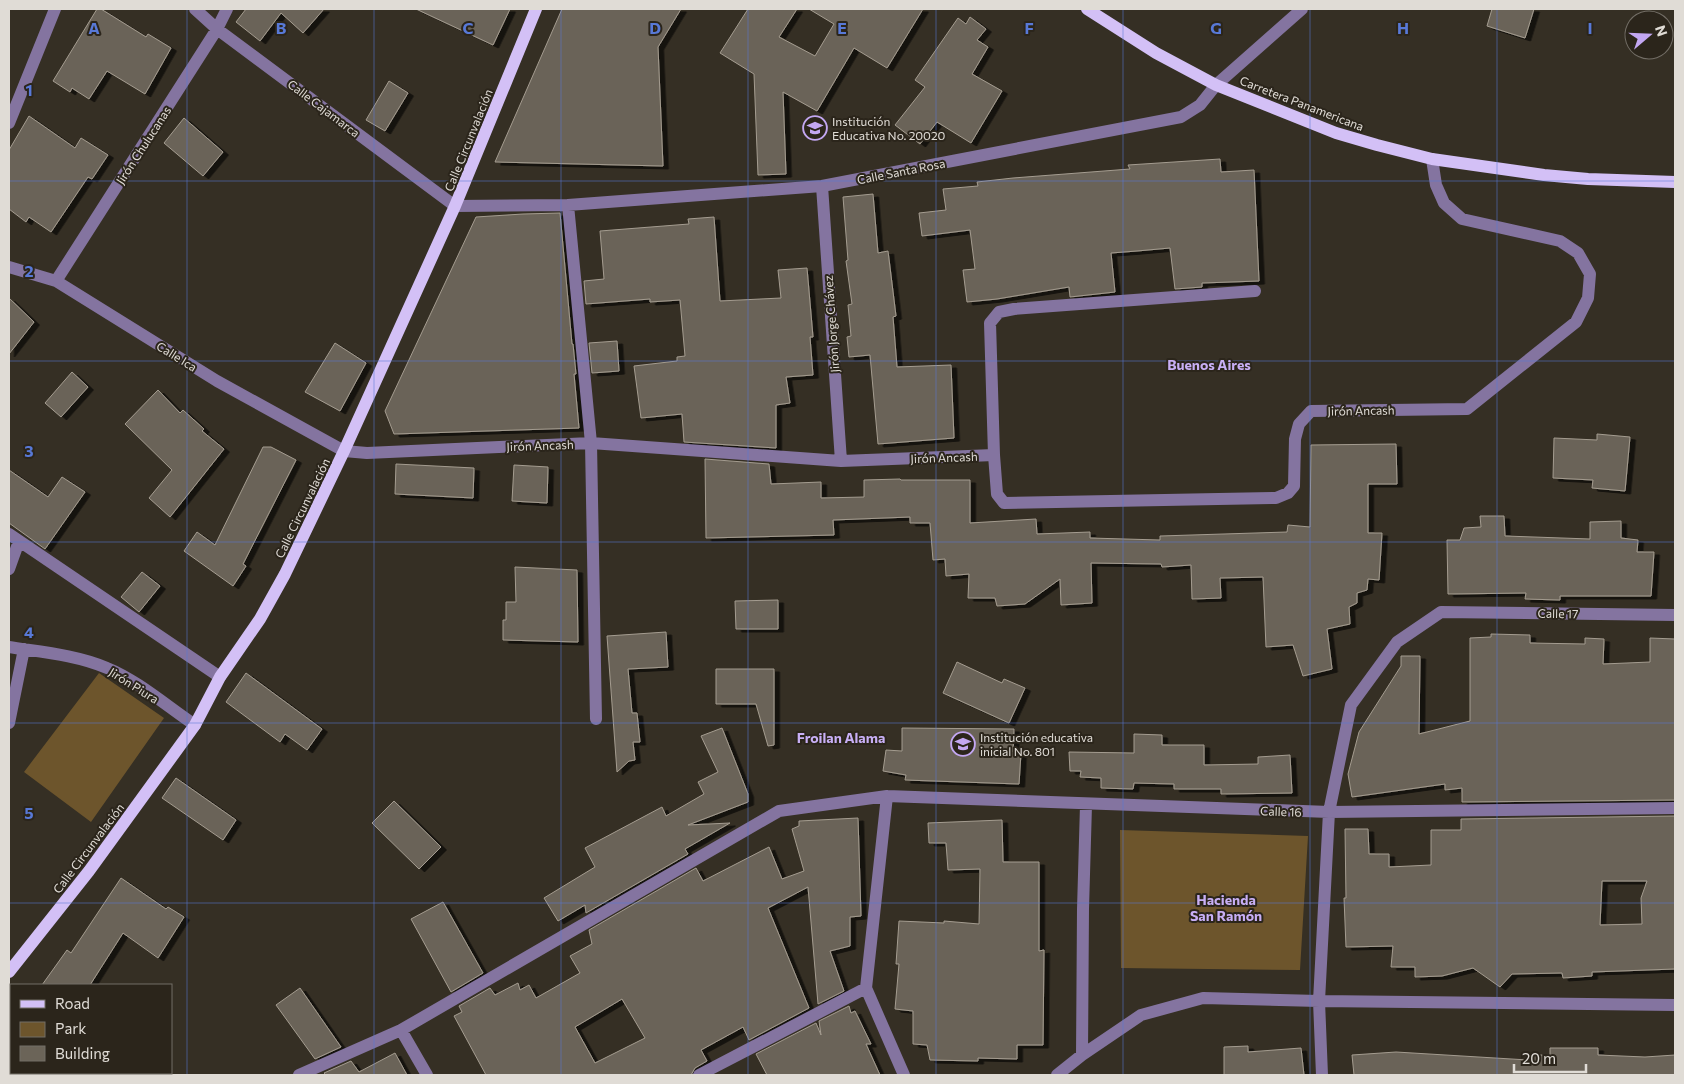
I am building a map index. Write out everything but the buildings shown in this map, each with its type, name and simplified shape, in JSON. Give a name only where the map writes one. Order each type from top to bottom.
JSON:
[{"type":"main road","name":"Calle Circunvalación","points":[[9,972],[90,871],[195,726],[220,677],[260,620],[285,574],[344,451],[456,206],[536,9]]},
{"type":"main road","name":"Carretera Panamericana","points":[[1087,9],[1156,53],[1216,86],[1336,133],[1432,159],[1588,179],[1675,182]]},
{"type":"street","points":[[9,123],[14,99],[55,9]]},
{"type":"street","name":"Calle Cajamarca","points":[[194,9],[217,29],[456,206]]},
{"type":"street","name":"Jirón Chulucanas","points":[[56,281],[217,29],[227,9]]},
{"type":"street","name":"Calle Santa Rosa","points":[[456,206],[568,205],[822,186],[1181,116],[1200,105],[1216,86],[1302,9]]},
{"type":"street","name":"Jirón Ancash","points":[[344,451],[367,453],[591,444],[840,461],[994,455],[997,494],[1004,503],[1276,498],[1288,493],[1294,486],[1295,439],[1299,424],[1311,411],[1467,408],[1576,322],[1588,298],[1590,274],[1578,253],[1560,241],[1462,219],[1444,203],[1436,185],[1432,159]]},
{"type":"street","name":"Jirón Jorge Chávez","points":[[822,186],[840,461]]},
{"type":"street","points":[[568,205],[591,444],[596,719]]},
{"type":"street","name":"Calle Ica","points":[[9,267],[56,281],[217,381],[344,451]]},
{"type":"street","points":[[994,455],[990,323],[999,312],[1014,309],[1255,290]]},
{"type":"street","points":[[9,569],[14,537],[220,677]]},
{"type":"street","name":"Calle 17","points":[[1329,812],[1351,705],[1396,642],[1441,612],[1675,615]]},
{"type":"street","name":"Jirón Piura","points":[[9,647],[77,658],[108,668],[139,686],[195,726]]},
{"type":"street","points":[[9,723],[24,650]]},
{"type":"street","points":[[886,796],[866,988],[904,1075]]},
{"type":"street","name":"Calle 16","points":[[299,1075],[401,1030],[779,811],[886,796],[1086,805],[1329,812],[1675,808]]},
{"type":"street","points":[[1082,1055],[1086,805]]},
{"type":"street","points":[[1322,1075],[1319,1001],[1329,812]]},
{"type":"street","points":[[699,1075],[866,988]]},
{"type":"street","points":[[1057,1075],[1082,1055],[1141,1015],[1203,998],[1675,1005]]},
{"type":"street","points":[[401,1030],[427,1075]]},
{"type":"green space","points":[[99,673],[164,718],[91,822],[24,772]]},
{"type":"green space","points":[[1120,830],[1308,836],[1300,970],[1121,968]]},
{"type":"place","name":"Institución Educativa No. 20020","points":[[815,128]]},
{"type":"place","name":"Institución educativa inicial No. 801","points":[[963,744]]},
{"type":"district","name":"Buenos Aires","points":[[1209,364]]},
{"type":"district","name":"Froilan Alama","points":[[841,737]]},
{"type":"district","name":"Hacienda San Ramón","points":[[1226,908]]}]
